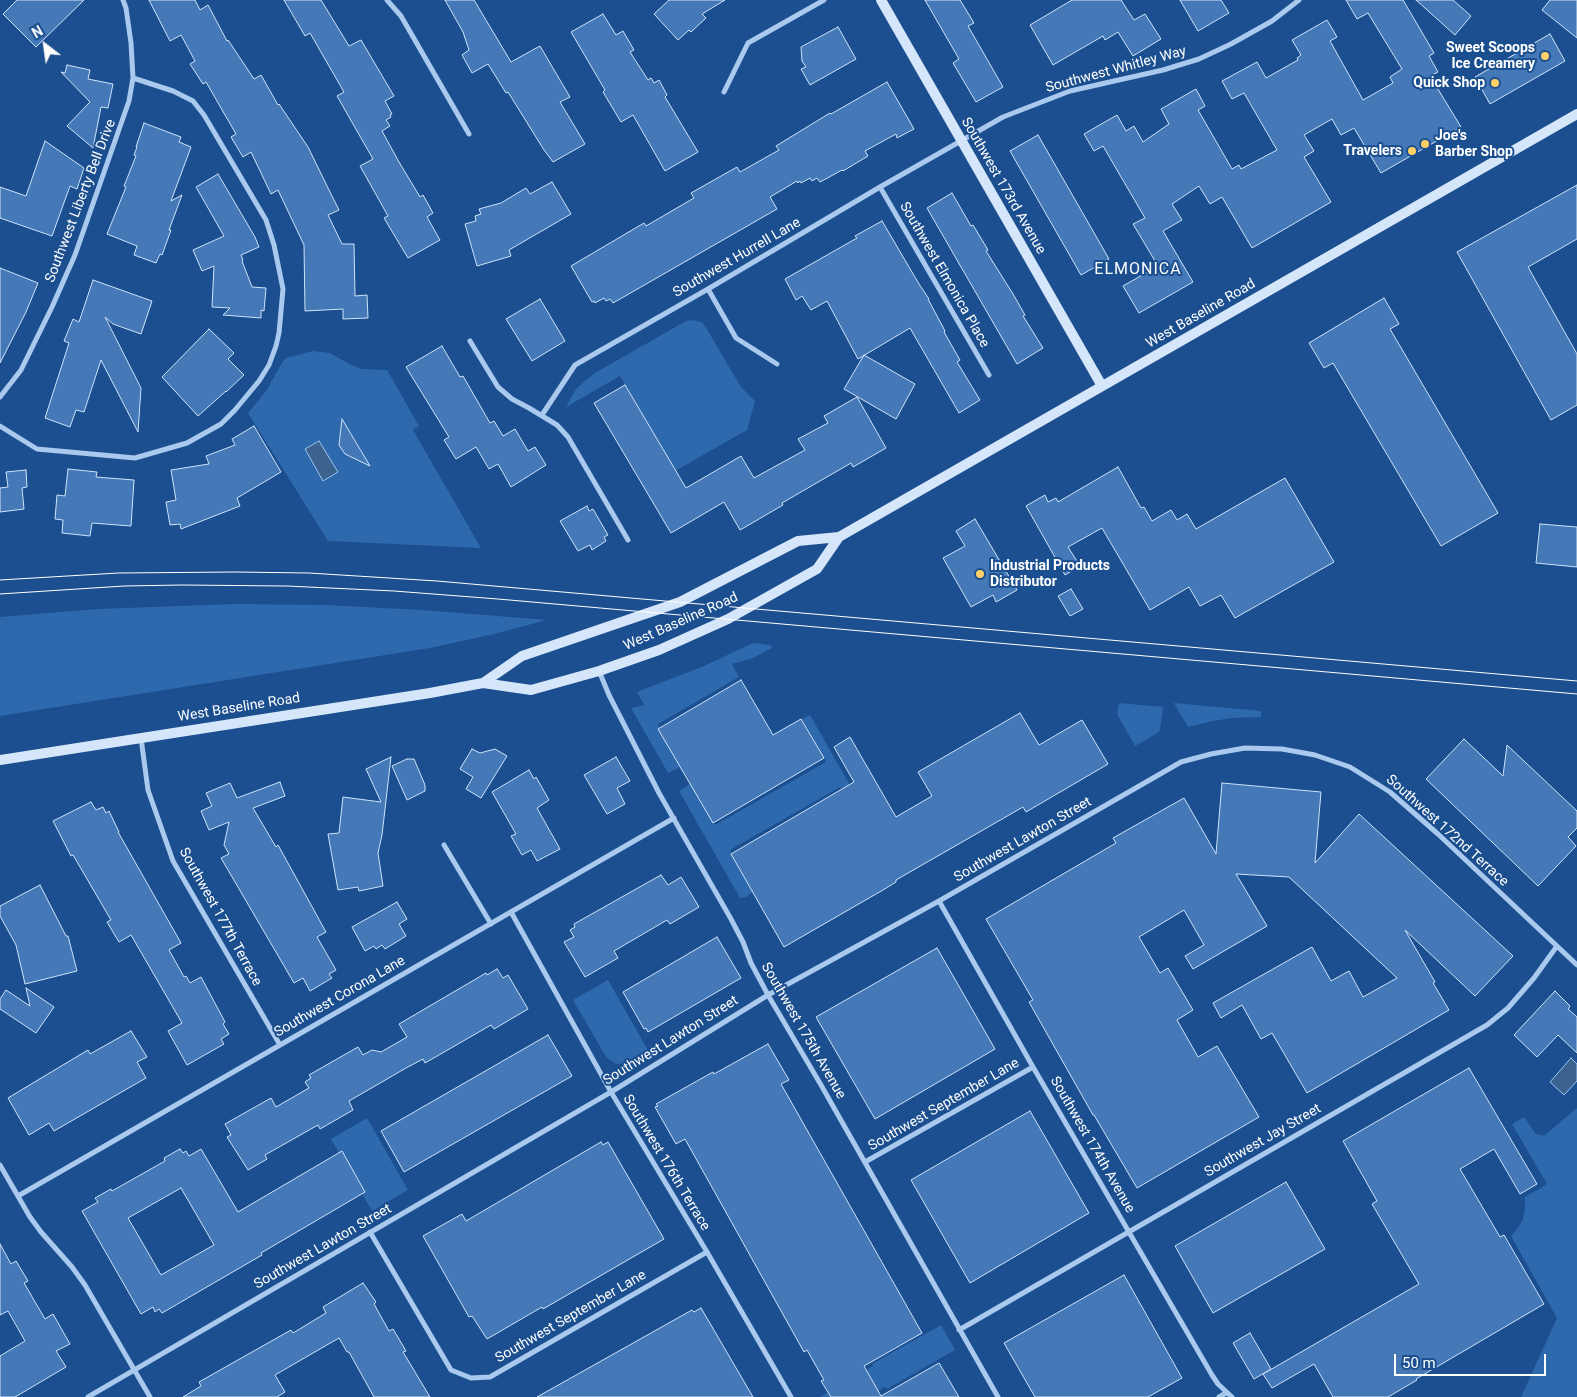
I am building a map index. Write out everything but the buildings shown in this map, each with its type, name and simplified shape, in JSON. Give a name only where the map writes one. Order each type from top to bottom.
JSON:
[{"type":"main road","name":"Southwest 173rd Avenue","points":[[881,0],[1102,386]]},
{"type":"main road","name":"West Baseline Road","points":[[0,760],[430,693],[482,682],[522,656],[680,602],[798,541],[839,537],[1577,114]]},
{"type":"main road","name":"West Baseline Road","points":[[482,682],[531,690],[599,671],[659,650],[728,619],[817,570],[839,537]]},
{"type":"street","name":"Southwest Liberty Bell Drive","points":[[0,397],[20,370],[52,307],[75,255],[129,101],[133,78],[131,43],[123,0]]},
{"type":"street","points":[[387,0],[401,16],[469,134]]},
{"type":"street","points":[[724,92],[748,43],[824,0]]},
{"type":"street","name":"Southwest Whitley Way","points":[[961,140],[1004,117],[1070,91],[1163,70],[1199,59],[1272,21],[1299,0]]},
{"type":"street","points":[[0,426],[37,449],[134,458],[187,444],[221,424],[236,410],[259,381],[273,356],[279,333],[283,289],[274,245],[266,220],[204,115],[193,101],[173,91],[133,78]]},
{"type":"street","name":"Southwest Hurrell Lane","points":[[542,415],[575,365],[708,290],[961,140]]},
{"type":"street","name":"Southwest Elmonica Place","points":[[880,187],[989,375]]},
{"type":"street","points":[[708,290],[736,338],[776,364]]},
{"type":"street","points":[[470,341],[498,387],[512,399],[557,425],[568,437],[628,540]]},
{"type":"street","name":"Southwest 175th Avenue","points":[[599,671],[609,695],[659,793],[731,919],[768,995],[998,1397]]},
{"type":"street","name":"Southwest 177th Terrace","points":[[140,738],[148,790],[173,861],[280,1045]]},
{"type":"street","name":"Southwest Lawton Street","points":[[88,1397],[611,1092],[768,995],[940,900],[1181,762],[1245,748],[1282,748]]},
{"type":"street","name":"Southwest 172nd Terrace","points":[[1282,748],[1315,755],[1350,767],[1390,792],[1438,834],[1577,965]]},
{"type":"street","name":"Southwest Corona Lane","points":[[18,1196],[674,818]]},
{"type":"street","points":[[444,845],[491,924]]},
{"type":"street","name":"Southwest 174th Avenue","points":[[940,900],[1033,1066],[1212,1375],[1226,1393],[1232,1397]]},
{"type":"street","name":"Southwest 176th Terrace","points":[[511,912],[611,1092],[791,1397]]},
{"type":"street","name":"Southwest Jay Street","points":[[959,1330],[1487,1025],[1513,1002],[1534,978],[1557,946]]},
{"type":"street","name":"Southwest September Lane","points":[[865,1162],[1033,1066]]},
{"type":"street","points":[[0,1166],[30,1218],[84,1285],[150,1397]]},
{"type":"street","name":"Southwest September Lane","points":[[370,1232],[451,1370],[471,1378],[490,1377],[707,1252]]},
{"type":"street","points":[[1219,1397],[1226,1393]]},
{"type":"shaded area","points":[[686,321],[702,322],[741,387],[755,401],[747,430],[675,471],[620,376],[566,407],[576,389],[595,373]]},
{"type":"shaded area","points":[[313,351],[330,353],[361,369],[387,370],[419,426],[413,430],[481,548],[328,541],[248,413],[266,391],[286,358]]},
{"type":"shaded area","points":[[319,441],[338,472],[323,481],[305,449]]},
{"type":"shaded area","points":[[235,604],[324,605],[423,610],[547,620],[430,648],[0,716],[0,617],[98,609]]},
{"type":"shaded area","points":[[753,643],[771,645],[772,648],[753,658],[732,664],[739,677],[658,724],[682,766],[668,773],[631,708],[644,705],[637,692],[704,666]]},
{"type":"shaded area","points":[[1119,703],[1163,707],[1158,733],[1135,746],[1117,714]]},
{"type":"shaded area","points":[[1174,703],[1261,711],[1261,717],[1232,718],[1188,727]]},
{"type":"shaded area","points":[[810,715],[872,824],[865,829],[840,787],[730,850],[753,892],[746,897],[740,898],[679,791],[691,783],[715,825],[826,762],[802,719]]},
{"type":"shaded area","points":[[608,980],[649,1052],[629,1063],[616,1064],[606,1057],[573,1000]]},
{"type":"shaded area","points":[[1571,1058],[1577,1064],[1577,1081],[1564,1095],[1550,1082]]},
{"type":"shaded area","points":[[1577,1108],[1577,1397],[1521,1397],[1557,1318],[1511,1236],[1523,1219],[1525,1197],[1547,1184],[1512,1124],[1524,1117],[1536,1134],[1544,1136]]},
{"type":"shaded area","points":[[367,1118],[408,1190],[372,1211],[331,1139]]},
{"type":"shaded area","points":[[941,1325],[955,1350],[887,1389],[885,1387],[867,1397],[820,1397],[873,1366],[872,1364]]},
{"type":"tram line","points":[[0,580],[118,573],[235,572],[309,573],[437,581],[1577,681]]},
{"type":"tram line","points":[[0,594],[124,586],[182,585],[287,586],[394,591],[1577,694]]},
{"type":"place","name":"Sweet Scoops Ice Creamery","points":[[1545,56]]},
{"type":"place","name":"Quick Shop","points":[[1495,83]]},
{"type":"place","name":"Joe's Barber Shop","points":[[1425,144]]},
{"type":"place","name":"Travelers","points":[[1412,151]]},
{"type":"place","name":"Industrial Products Distributor","points":[[980,574]]},
{"type":"district","name":"ELMONICA","points":[[1138,270]]}]
